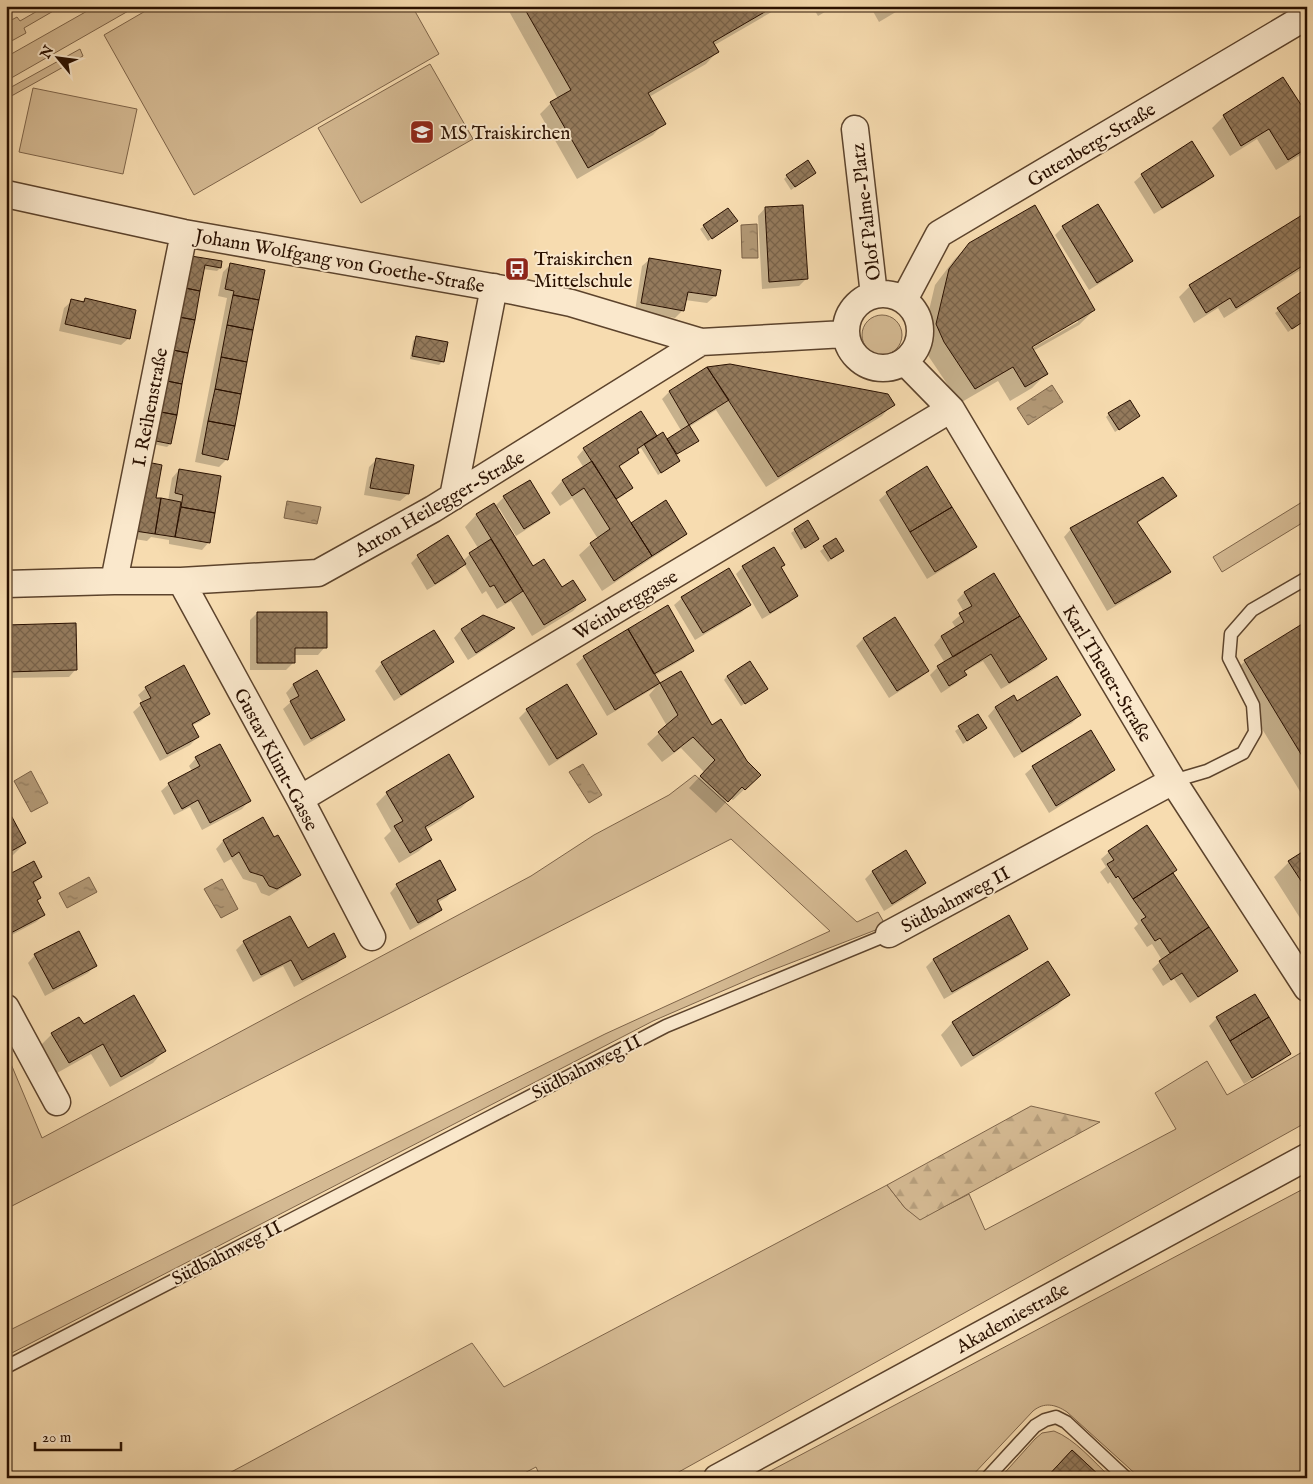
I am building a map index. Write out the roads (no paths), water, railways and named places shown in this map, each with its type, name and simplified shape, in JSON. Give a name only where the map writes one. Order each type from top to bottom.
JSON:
[{"type":"street","name":"Gutenberg-Straße","points":[[904,300],[938,234],[1307,16]]},
{"type":"street","name":"Olof Palme-Platz","points":[[855,129],[874,295]]},
{"type":"street","name":"Johann Wolfgang von Goethe-Straße","points":[[6,194],[184,233],[494,287],[571,303],[701,342]]},
{"type":"street","name":"I. Reihenstraße","points":[[114,581],[184,233]]},
{"type":"street","points":[[453,497],[494,287]]},
{"type":"street","name":"Olof Palme-Platz","points":[[845,334],[850,313],[860,302],[874,295],[890,294],[904,300],[913,308],[919,319],[921,331],[919,343],[914,354],[904,362]]},
{"type":"street","points":[[845,334],[849,347],[856,358],[867,366],[879,369],[892,368],[904,362]]},
{"type":"street","name":"Anton Heilegger-Straße","points":[[6,584],[181,581],[318,573],[453,497],[701,342],[845,334]]},
{"type":"street","name":"Karl Theuer-Straße","points":[[904,362],[951,409],[1173,781],[1307,988]]},
{"type":"street","name":"Weinberggasse","points":[[300,799],[951,409]]},
{"type":"street","name":"Gustav Klimt-Gasse","points":[[181,581],[300,799],[372,937]]},
{"type":"street","name":"Südbahnweg II","points":[[889,934],[1173,781]]},
{"type":"street","points":[[6,1008],[57,1102]]},
{"type":"street","name":"Akademiestraße","points":[[717,1478],[1307,1157]]},
{"type":"lane","points":[[1173,781],[1208,771],[1243,753],[1255,732],[1253,705],[1228,658],[1231,634],[1252,610],[1307,578]]},
{"type":"lane","name":"Südbahnweg II","points":[[6,1367],[666,1026],[889,934]]},
{"type":"lane","points":[[987,1478],[1035,1426],[1045,1420],[1056,1417],[1066,1422],[1126,1478]]},
{"type":"water","points":[[757,224],[758,258],[742,258],[741,225]]},
{"type":"water","points":[[1052,385],[1063,402],[1028,425],[1017,408]]},
{"type":"water","points":[[287,501],[321,507],[317,524],[284,518]]},
{"type":"water","points":[[583,764],[602,795],[589,803],[569,772]]},
{"type":"water","points":[[31,771],[48,803],[31,812],[14,781]]},
{"type":"water","points":[[89,877],[97,892],[67,908],[59,893]]},
{"type":"water","points":[[222,879],[238,909],[221,918],[204,889]]},
{"type":"place","name":"MS Traiskirchen","points":[[422,132]]},
{"type":"place","name":"Traiskirchen Mittelschule","points":[[517,269]]}]
